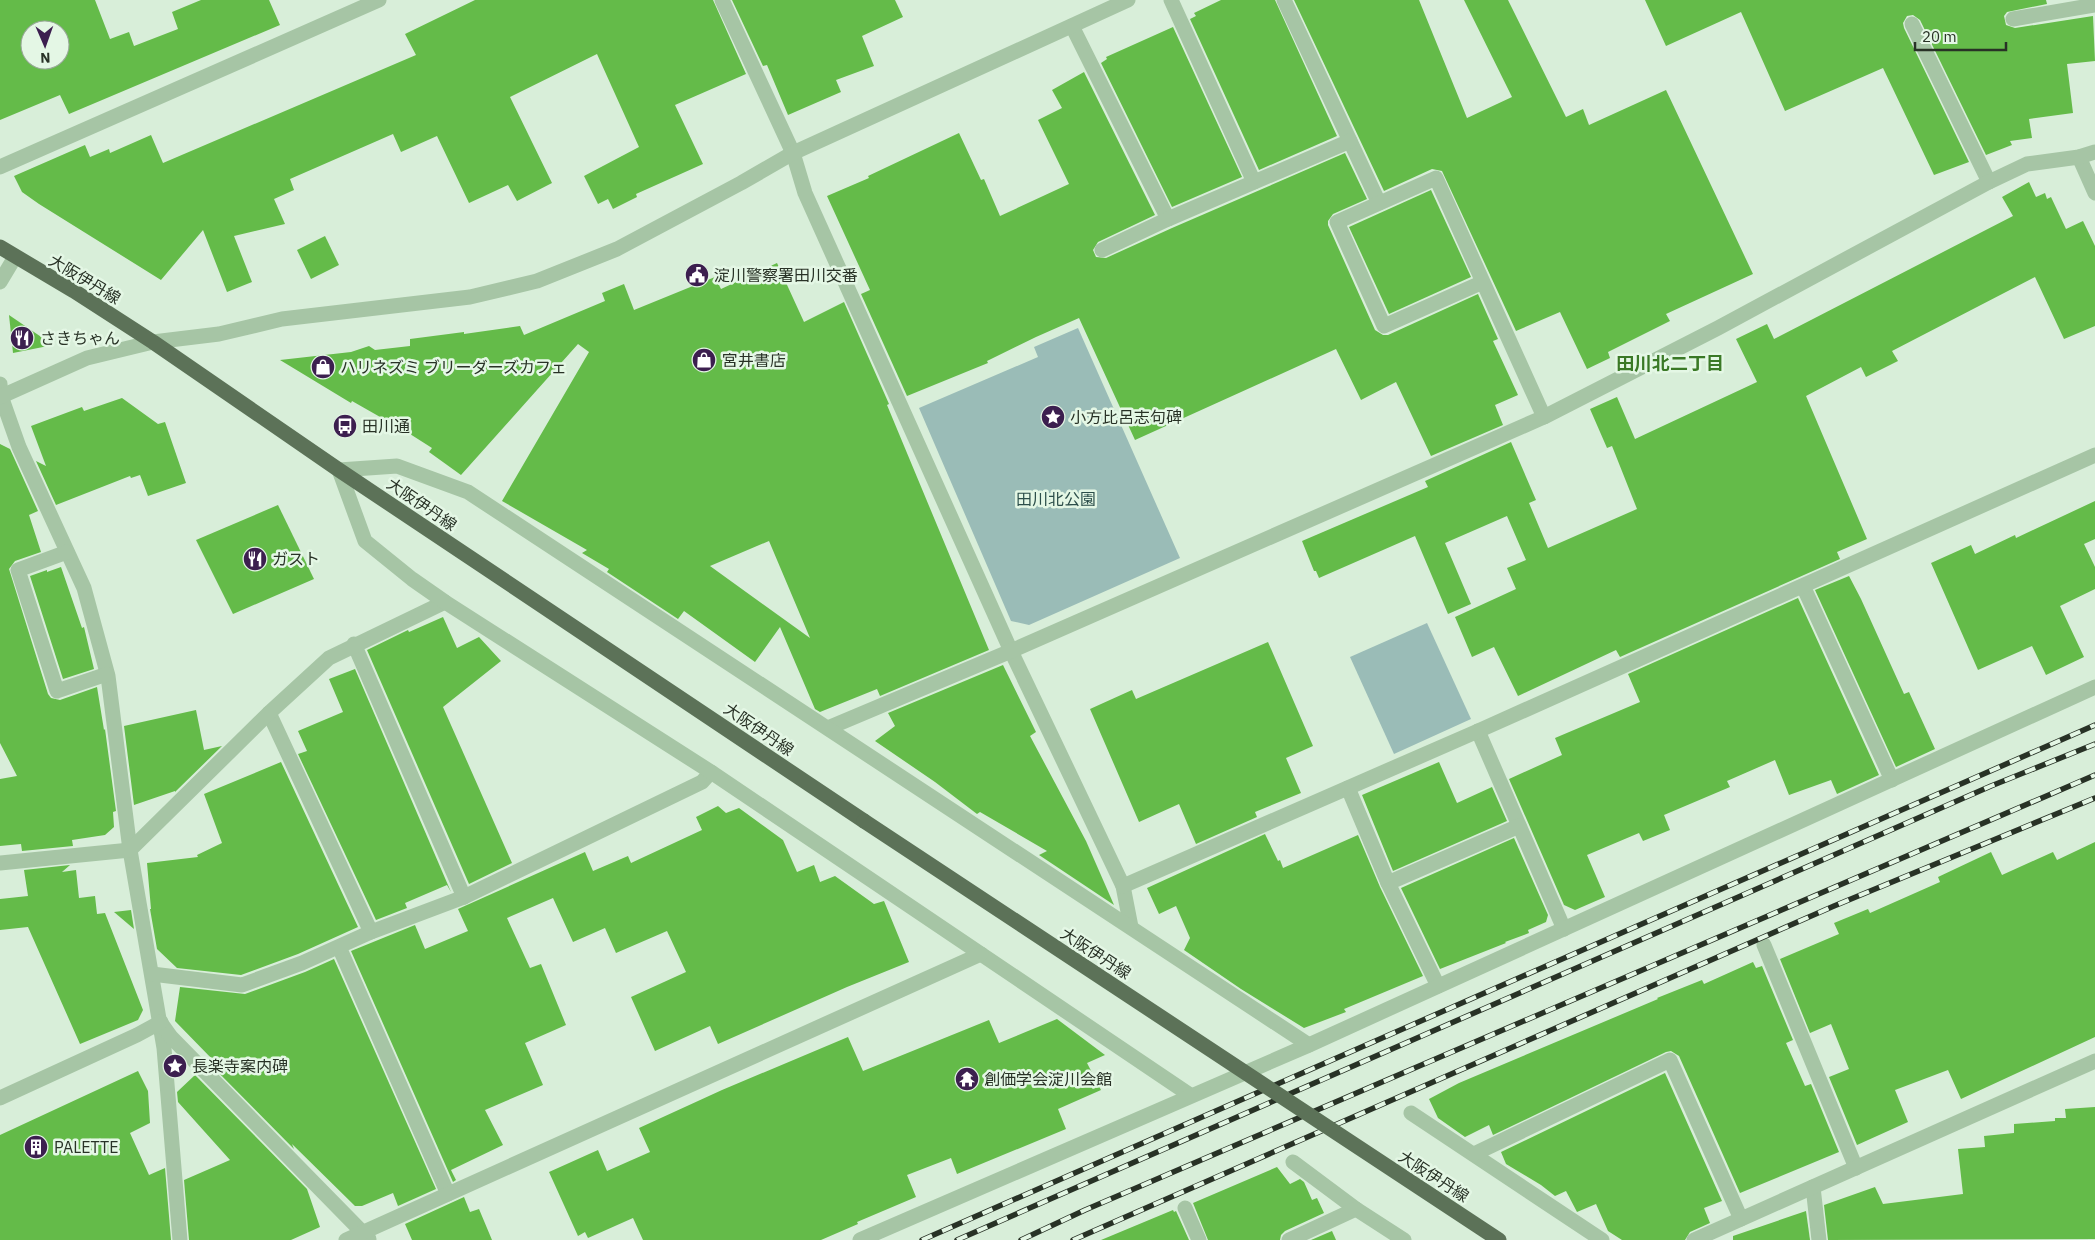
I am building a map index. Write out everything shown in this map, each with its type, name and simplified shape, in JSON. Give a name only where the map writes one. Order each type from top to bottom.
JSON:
[{"type":"main road","name":"大阪伊丹線","points":[[0,247],[74,291],[153,342],[339,470],[1499,1240]]},
{"type":"street","points":[[0,167],[378,0]]},
{"type":"street","points":[[722,0],[793,153],[805,193],[1012,651],[1123,886],[1131,927]]},
{"type":"street","points":[[180,1240],[161,1022],[130,850],[108,674],[84,588],[19,447],[0,392],[87,358],[153,342],[219,334],[282,319],[470,297],[537,281],[616,249],[741,183],[793,153],[1128,0]]},
{"type":"street","points":[[1171,0],[1254,182]]},
{"type":"street","points":[[1284,0],[1379,203]]},
{"type":"street","points":[[2013,19],[2095,5]]},
{"type":"street","points":[[1912,24],[1989,182]]},
{"type":"street","points":[[1072,26],[1168,219]]},
{"type":"street","points":[[1102,250],[1168,219],[1350,141]]},
{"type":"street","points":[[828,728],[1012,651],[1544,418],[1718,328],[1989,182],[2027,164],[2079,157],[2095,152]]},
{"type":"street","points":[[2079,157],[2095,193]]},
{"type":"street","points":[[1483,282],[1384,326],[1337,222],[1436,178],[1483,282],[1544,418]]},
{"type":"street","points":[[0,282],[15,257]]},
{"type":"street","points":[[1123,886],[1478,731],[2095,455]]},
{"type":"street","points":[[1190,1095],[711,772],[412,579],[365,541],[339,470],[397,466],[468,492],[1309,1044]]},
{"type":"street","points":[[67,552],[18,570],[54,682],[58,691],[108,674]]},
{"type":"street","points":[[1803,586],[1892,780]]},
{"type":"street","points":[[0,863],[130,850],[269,713],[329,658],[354,644],[445,602]]},
{"type":"street","points":[[354,644],[464,897]]},
{"type":"street","points":[[860,1240],[1309,1044],[2095,687]]},
{"type":"street","points":[[269,713],[371,932]]},
{"type":"street","points":[[1478,731],[1564,929]]},
{"type":"street","points":[[152,974],[242,985],[339,947],[371,932],[464,897],[702,782],[711,772]]},
{"type":"street","points":[[1348,788],[1388,883],[1438,986]]},
{"type":"street","points":[[1388,883],[1519,826]]},
{"type":"street","points":[[1764,945],[1856,1168]]},
{"type":"street","points":[[339,947],[448,1194]]},
{"type":"street","points":[[346,1240],[366,1237],[448,1194],[981,954]]},
{"type":"street","points":[[0,1098],[137,1035],[161,1022]]},
{"type":"street","points":[[161,1022],[171,1037],[366,1237]]},
{"type":"street","points":[[1474,1154],[1670,1060],[1741,1219]]},
{"type":"street","points":[[1694,1240],[2095,1061]]},
{"type":"street","points":[[1411,1113],[1602,1240]]},
{"type":"street","points":[[1293,1162],[1356,1209],[1404,1240]]},
{"type":"street","points":[[1813,1187],[1820,1240]]},
{"type":"street","points":[[1185,1208],[1199,1240]]},
{"type":"street","points":[[1289,1240],[1356,1209]]},
{"type":"green space","name":"田川北公園","points":[[1078,328],[1180,558],[1029,625],[1011,621],[919,408],[1038,357],[1034,347]]},
{"type":"green space","points":[[1427,623],[1471,719],[1394,754],[1350,657]]},
{"type":"building","points":[[0,0],[95,0],[110,39],[129,32],[134,46],[178,29],[172,12],[201,0],[269,0],[280,25],[69,114],[60,95],[0,120]]},
{"type":"building","points":[[475,0],[713,0],[746,74],[675,105],[703,164],[636,194],[637,197],[613,209],[608,199],[598,204],[584,176],[639,147],[597,54],[510,97],[552,183],[517,201],[508,185],[469,203],[437,136],[401,152],[393,134],[290,179],[294,190],[274,199],[285,224],[234,236],[252,282],[227,292],[203,230],[161,280],[22,192],[14,176],[85,145],[90,157],[109,149],[110,153],[151,135],[163,163],[416,55],[405,34]]},
{"type":"building","points":[[732,0],[895,0],[903,17],[862,36],[874,66],[836,80],[841,92],[788,115],[767,65],[763,66]]},
{"type":"building","points":[[1221,0],[1275,0],[1337,136],[1259,170],[1190,19],[1196,16],[1194,13]]},
{"type":"building","points":[[1294,0],[1419,0],[1467,118],[1512,97],[1464,0],[1508,0],[1566,117],[1583,109],[1589,125],[1666,90],[1753,274],[1666,314],[1670,321],[1608,352],[1610,358],[1587,369],[1560,312],[1516,331],[1442,171],[1432,169],[1384,191]]},
{"type":"building","points":[[1645,0],[2046,0],[2047,4],[2007,12],[2004,16],[2006,25],[2015,28],[2093,16],[2095,61],[2067,64],[2073,113],[2029,119],[2032,138],[2010,141],[2012,145],[1986,155],[1920,20],[1913,15],[1907,16],[1903,23],[1904,28],[1969,162],[1934,175],[1883,68],[1785,111],[1741,12],[1666,46]]},
{"type":"building","points":[[1173,27],[1242,177],[1172,207],[1101,63],[1107,59],[1106,57]]},
{"type":"building","points":[[1084,72],[1155,215],[1098,242],[1093,250],[1096,257],[1106,258],[1345,153],[1367,199],[1333,214],[1328,221],[1328,225],[1375,330],[1383,335],[1388,335],[1478,294],[1498,339],[1493,341],[1518,395],[1495,405],[1503,425],[1431,456],[1396,382],[1361,400],[1336,349],[1135,440],[1079,318],[987,361],[988,363],[907,396],[861,294],[870,290],[827,196],[869,178],[868,176],[959,133],[981,180],[984,179],[1000,216],[1069,184],[1038,120],[1062,108],[1052,90]]},
{"type":"building","points":[[2029,182],[2036,197],[2045,193],[2047,199],[2051,197],[2066,229],[2083,221],[2095,246],[2095,326],[2064,339],[2035,277],[1892,351],[1898,361],[1866,377],[1861,367],[1806,396],[1867,539],[1837,552],[1840,559],[1620,657],[1616,650],[1518,696],[1494,647],[1472,657],[1455,617],[1516,589],[1507,568],[1526,560],[1507,516],[1445,543],[1471,604],[1448,614],[1415,536],[1319,578],[1316,571],[1314,571],[1302,541],[1428,487],[1425,481],[1511,442],[1536,500],[1529,503],[1548,548],[1637,509],[1612,446],[1607,448],[1590,409],[1617,397],[1635,439],[1757,382],[1736,339],[1767,324],[1774,339],[2013,216],[2002,197]]},
{"type":"building","points":[[1431,190],[1471,277],[1389,314],[1349,227]]},
{"type":"building","points":[[325,236],[339,265],[311,279],[297,250]]},
{"type":"building","points":[[777,263],[804,322],[844,302],[889,404],[887,405],[989,650],[880,696],[877,689],[820,712],[815,709],[780,627],[755,662],[684,611],[678,619],[607,572],[609,569],[582,553],[587,550],[502,501],[589,352],[578,344],[461,475],[429,452],[432,448],[410,434],[352,401],[351,403],[280,360],[351,352],[369,346],[375,350],[410,346],[410,339],[520,326],[524,335],[605,301],[602,293],[624,284],[634,310],[715,277],[721,289]],"holes":[[[769,541],[810,638],[710,566]]]},
{"type":"building","points":[[9,315],[53,345],[13,353]]},
{"type":"building","points":[[122,398],[158,424],[165,422],[186,483],[148,496],[140,475],[131,478],[130,476],[56,505],[36,461],[46,466],[31,426],[82,407],[84,411]]},
{"type":"building","points":[[0,444],[10,449],[38,511],[29,515],[41,552],[15,561],[9,569],[48,694],[51,698],[60,700],[97,687],[105,729],[116,811],[113,812],[114,827],[105,835],[72,840],[73,846],[22,851],[21,844],[0,846],[0,779],[17,776],[0,743]]},
{"type":"building","points":[[2095,501],[2095,539],[2084,544],[2095,567],[2095,589],[2060,606],[2084,657],[2046,675],[2032,646],[1978,670],[1931,563],[1971,545],[1975,554],[2015,535],[2016,538]]},
{"type":"building","name":"ガスト","points":[[278,505],[314,579],[233,614],[196,540]]},
{"type":"building","points":[[61,567],[82,628],[84,627],[94,669],[63,679],[30,576]]},
{"type":"building","points":[[1849,576],[1904,694],[1909,692],[1935,749],[1896,767],[1815,590]]},
{"type":"building","points":[[1798,598],[1879,775],[1837,794],[1831,780],[1789,795],[1775,760],[1727,781],[1730,787],[1664,815],[1670,830],[1643,841],[1639,833],[1587,855],[1605,897],[1575,910],[1564,905],[1509,779],[1562,755],[1555,738],[1640,702],[1628,674]]},
{"type":"building","points":[[443,617],[457,648],[479,637],[501,661],[443,707],[512,863],[469,884],[367,650],[408,630],[409,632]]},
{"type":"building","points":[[1268,642],[1313,746],[1286,758],[1301,793],[1255,812],[1257,817],[1196,844],[1179,804],[1139,822],[1090,709],[1132,690],[1136,699]]},
{"type":"building","points":[[1003,665],[1036,732],[1030,736],[1086,841],[1114,905],[1039,855],[1047,851],[980,812],[977,814],[935,782],[875,741],[895,726],[888,713]]},
{"type":"building","points":[[355,669],[451,892],[447,885],[405,903],[407,908],[376,920],[298,754],[307,751],[298,731],[343,712],[329,679]]},
{"type":"building","points":[[196,710],[204,750],[222,746],[175,792],[134,805],[124,726]]},
{"type":"building","points":[[281,762],[358,927],[298,954],[241,975],[177,968],[157,949],[150,909],[147,863],[198,857],[197,855],[222,843],[204,794]]},
{"type":"building","points":[[1439,762],[1457,803],[1492,787],[1507,821],[1393,871],[1362,795]]},
{"type":"building","points":[[718,806],[726,813],[739,808],[783,840],[797,872],[814,865],[820,882],[835,876],[874,904],[884,901],[909,962],[718,1044],[710,1026],[655,1051],[631,997],[686,972],[667,931],[616,953],[605,928],[573,942],[553,898],[507,918],[530,968],[541,964],[566,1025],[525,1043],[543,1085],[485,1110],[503,1145],[451,1170],[456,1180],[453,1182],[351,951],[415,925],[425,949],[468,931],[458,909],[585,852],[593,871],[628,856],[631,863],[702,830],[696,817]]},
{"type":"building","points":[[1265,834],[1283,868],[1358,835],[1380,887],[1423,976],[1344,1009],[1346,1012],[1304,1028],[1241,989],[1184,950],[1190,938],[1176,906],[1159,914],[1147,888]]},
{"type":"building","points":[[1514,838],[1548,915],[1546,922],[1528,930],[1529,933],[1440,969],[1401,888]]},
{"type":"building","points":[[2095,842],[2095,1037],[1961,1099],[1948,1070],[1895,1090],[1908,1122],[1857,1145],[1829,1077],[1849,1069],[1831,1024],[1810,1033],[1780,959],[1839,934],[1834,923],[1868,909],[1870,913],[1940,882],[1938,877],[1991,852],[2002,875],[2053,852],[2057,860]]},
{"type":"building","points":[[70,865],[62,872],[76,870],[79,898],[95,896],[97,914],[105,913],[143,1010],[138,1020],[80,1044],[28,927],[0,930],[0,899],[28,896],[24,870]]},
{"type":"building","points":[[131,910],[134,929],[114,912]]},
{"type":"building","points":[[334,959],[436,1189],[398,1206],[393,1193],[362,1206],[355,1206],[292,1144],[294,1149],[209,1063],[213,1060],[175,1021],[180,987],[245,994]]},
{"type":"building","points":[[1753,962],[1756,968],[1762,966],[1793,1040],[1786,1043],[1805,1086],[1811,1084],[1839,1152],[1740,1193],[1679,1056],[1671,1051],[1493,1135],[1489,1125],[1465,1137],[1438,1118],[1429,1099],[1459,1083],[1657,998],[1702,980],[1704,984]]},
{"type":"building","points":[[1057,1019],[1105,1055],[1087,1063],[1101,1090],[1058,1109],[1066,1129],[957,1174],[951,1158],[907,1175],[916,1197],[857,1222],[858,1224],[821,1240],[643,1240],[633,1218],[588,1238],[585,1232],[578,1236],[549,1172],[598,1150],[607,1171],[650,1152],[639,1128],[722,1090],[848,1037],[863,1071],[989,1020],[999,1043]]},
{"type":"building","points":[[138,1071],[148,1091],[150,1123],[130,1133],[149,1175],[165,1168],[171,1240],[0,1240],[0,1135]]},
{"type":"building","points":[[1665,1073],[1722,1201],[1704,1208],[1710,1223],[1690,1232],[1685,1240],[1622,1240],[1608,1231],[1596,1204],[1577,1212],[1566,1191],[1555,1196],[1541,1185],[1506,1164],[1501,1152]]},
{"type":"building","points":[[195,1075],[307,1189],[320,1227],[291,1240],[189,1240],[184,1180],[230,1160],[178,1102],[177,1092]]},
{"type":"building","points":[[2095,1107],[2095,1239],[1828,1240],[1824,1205],[1875,1187],[1883,1204],[1963,1194],[1958,1149],[1985,1147],[1984,1136],[2014,1133],[2014,1124],[2055,1121],[2055,1118],[2066,1118],[2065,1109]]},
{"type":"building","points":[[1277,1167],[1290,1184],[1300,1179],[1304,1182],[1312,1200],[1317,1198],[1324,1213],[1285,1231],[1281,1235],[1280,1240],[1208,1240],[1193,1203]]},
{"type":"building","points":[[464,1197],[470,1212],[479,1209],[492,1240],[412,1240],[405,1224]]},
{"type":"building","points":[[1173,1210],[1174,1212],[1176,1211],[1189,1240],[1101,1240]]},
{"type":"building","points":[[1806,1211],[1810,1240],[1733,1240],[1733,1236]]},
{"type":"building","points":[[1332,1231],[1336,1240],[1311,1240]]},
{"type":"railway","points":[[922,1240],[2095,725]]},
{"type":"railway","points":[[957,1240],[1991,786],[2095,744]]},
{"type":"railway","points":[[1021,1240],[1085,1210],[2095,775]]},
{"type":"railway","points":[[1073,1240],[1834,906],[2095,798]]},
{"type":"place","name":"淀川警察署田川交番","points":[[697,275]]},
{"type":"place","name":"さきちゃん","points":[[22,338]]},
{"type":"place","name":"宮井書店","points":[[704,360]]},
{"type":"place","name":"ハリネズミ ブリーダーズカフェ","points":[[323,367]]},
{"type":"place","name":"小方比呂志句碑","points":[[1053,417]]},
{"type":"place","name":"田川通","points":[[345,426]]},
{"type":"place","name":"ガスト","points":[[255,559]]},
{"type":"place","name":"長楽寺案内碑","points":[[175,1066]]},
{"type":"place","name":"創価学会淀川会館","points":[[967,1079]]},
{"type":"place","name":"PALETTE","points":[[36,1147]]},
{"type":"district","name":"田川北二丁目","points":[[1670,364]]}]
